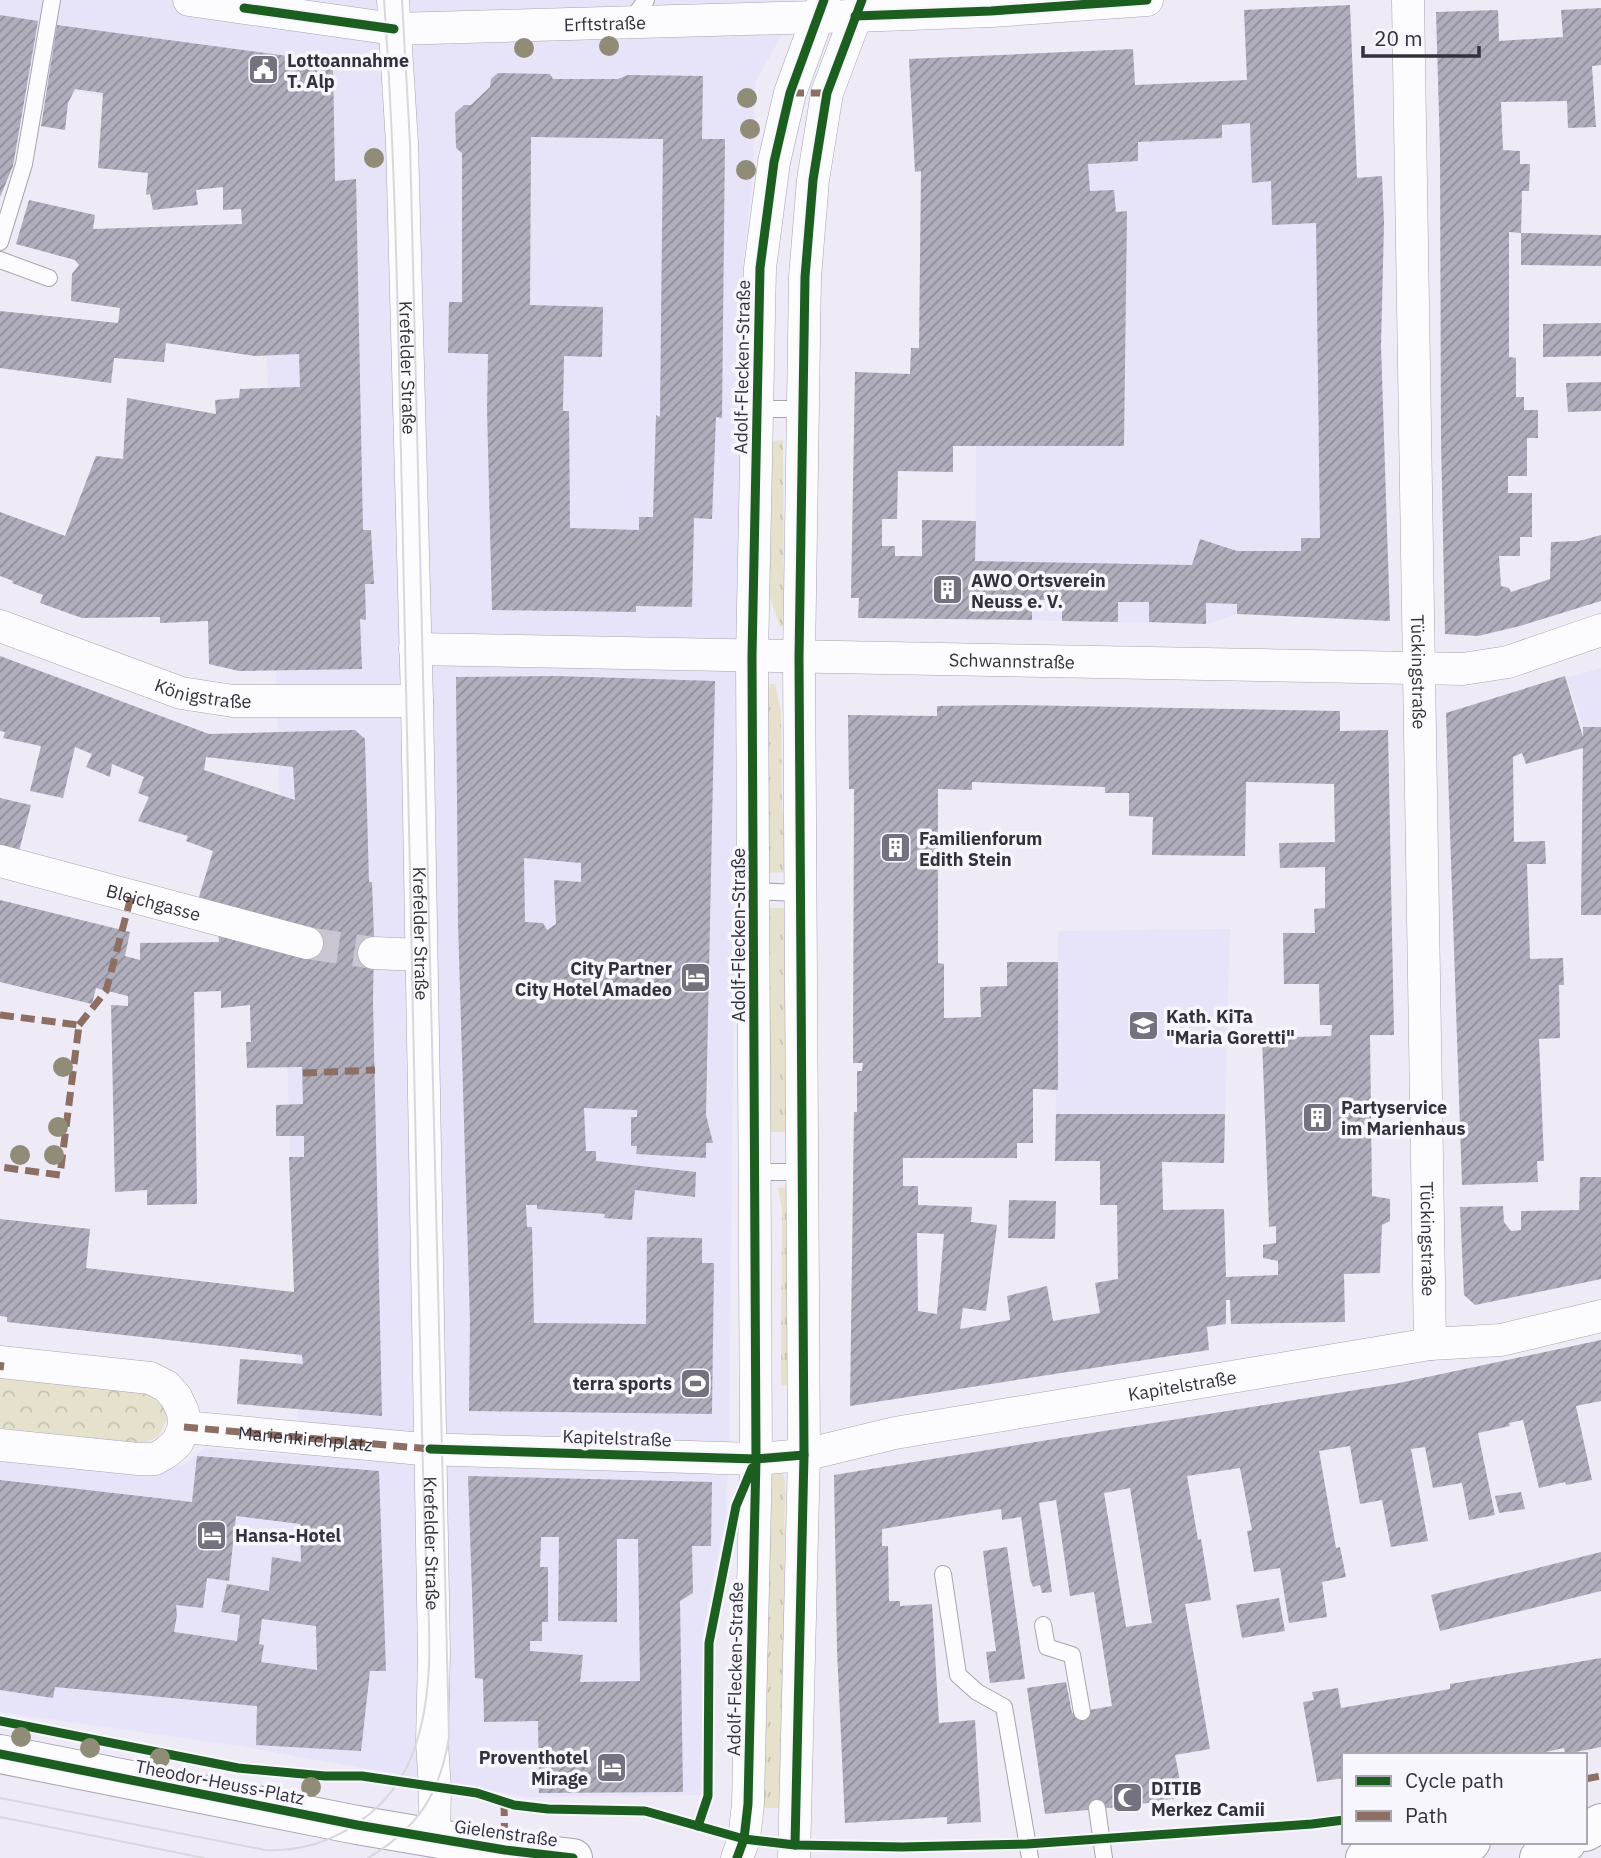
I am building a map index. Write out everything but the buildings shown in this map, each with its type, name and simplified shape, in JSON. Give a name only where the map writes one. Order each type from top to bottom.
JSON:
[{"type":"main road","name":"Theodor-Heuss-Platz","points":[[0,1754],[435,1848]]},
{"type":"main road","points":[[1365,1858],[1458,1844]]},
{"type":"main road","points":[[1539,1858],[1564,1844]]},
{"type":"main road","name":"Gielenstraße","points":[[435,1848],[573,1858]]},
{"type":"street","name":"Erftstraße","points":[[189,0],[393,14],[858,8],[1147,0]]},
{"type":"street","name":"Tückingstraße","points":[[1408,0],[1430,1344]]},
{"type":"street","name":"Adolf-Flecken-Straße","points":[[737,1858],[744,1839],[748,1804],[756,1459],[752,656],[760,268],[774,163],[790,93],[820,8]]},
{"type":"street","points":[[794,1858],[804,1455],[799,658],[805,277],[813,180],[827,93],[858,8]]},
{"type":"street","name":"Krefelder Straße","points":[[393,14],[402,143],[417,701],[435,1848]]},
{"type":"street","name":"Königstraße","points":[[0,626],[181,693],[207,698],[233,701],[417,701]]},
{"type":"street","name":"Schwannstraße","points":[[415,649],[1420,670],[1463,669],[1507,662],[1601,630]]},
{"type":"street","name":"Bleichgasse","points":[[0,861],[307,943]]},
{"type":"street","points":[[374,953],[420,955]]},
{"type":"street","name":"Kapitelstraße","points":[[430,1449],[756,1459],[804,1455],[895,1433],[1430,1344],[1500,1340],[1601,1316]]},
{"type":"street","points":[[0,1362],[149,1378],[166,1386],[176,1397],[183,1412],[184,1427],[177,1443],[155,1459],[0,1445]]},
{"type":"street","name":"Marienkirchplatz","points":[[184,1427],[430,1449]]},
{"type":"lane","points":[[0,242],[24,164],[52,0]]},
{"type":"lane","points":[[0,260],[49,278]]},
{"type":"lane","name":"Adolf-Flecken-Straße","points":[[757,409],[803,410]]},
{"type":"lane","points":[[753,891],[800,893]]},
{"type":"lane","points":[[755,1172],[802,1172]]},
{"type":"lane","points":[[943,1574],[958,1675],[977,1692],[1004,1707],[1030,1858]]},
{"type":"lane","points":[[1044,1625],[1047,1647],[1072,1656],[1082,1712]]},
{"type":"lane","points":[[1097,1808],[1104,1858]]},
{"type":"shaded area","points":[[0,0],[801,0],[755,83],[753,176],[742,273],[729,1441],[726,1515],[703,1630],[703,1795],[527,1797],[233,1745],[0,1712],[0,1460],[150,1477],[185,1464],[204,1448],[299,1456],[260,129],[0,75]]},
{"type":"shaded area","points":[[1350,5],[1357,177],[1382,176],[1384,223],[1381,346],[1390,621],[1237,614],[1206,624],[975,619],[976,446],[1126,211],[1116,212],[1090,191],[1088,164],[915,172],[909,59],[1133,49],[1135,85],[1247,80],[1244,10]]},
{"type":"shaded area","points":[[1601,668],[1601,915],[1581,915],[1583,727],[1567,678]]},
{"type":"shaded area","name":"Kath. KiTa \"Maria Goretti\"","points":[[1230,929],[1224,1163],[1055,1161],[1058,931]]},
{"type":"green space","points":[[783,440],[784,626],[780,627],[769,594],[771,444]]},
{"type":"green space","points":[[770,684],[775,684],[781,711],[782,806],[789,872],[765,873],[765,711]]},
{"type":"green space","points":[[765,908],[791,908],[792,1132],[768,1132]]},
{"type":"green space","points":[[792,1187],[793,1386],[781,1385],[782,1210],[778,1188]]},
{"type":"green space","points":[[0,1377],[148,1393],[162,1401],[167,1419],[158,1437],[143,1443],[0,1428]]},
{"type":"green space","points":[[779,1466],[785,1479],[783,1808],[760,1808],[765,1478]]},
{"type":"tunnel","points":[[307,943],[374,953]]},
{"type":"tram line","points":[[0,1798],[265,1850],[290,1849],[336,1836],[376,1809],[405,1770],[422,1721],[429,1669],[429,1614],[422,1446],[396,249],[384,0]]},
{"type":"tram line","points":[[368,1858],[400,1834],[424,1808],[440,1776],[449,1737],[410,143],[402,0]]},
{"type":"tram line","points":[[0,1817],[204,1858]]},
{"type":"marked path","points":[[790,93],[827,93]]},
{"type":"marked path","points":[[79,1025],[106,991],[131,897]]},
{"type":"marked path","points":[[0,1015],[79,1025],[60,1175],[0,1167]]},
{"type":"marked path","points":[[303,1073],[375,1070]]},
{"type":"marked path","points":[[0,1370],[1,1362]]},
{"type":"marked path","points":[[184,1427],[430,1449]]},
{"type":"marked path","points":[[1587,1779],[1601,1776]]},
{"type":"marked path","points":[[504,1802],[505,1855]]},
{"type":"cycle path","points":[[737,1858],[744,1839],[748,1804],[756,1459],[752,656],[760,268],[774,162],[790,93],[824,0]]},
{"type":"cycle path","points":[[795,1845],[804,1455],[799,658],[805,277],[813,180],[827,93],[862,0]]},
{"type":"cycle path","points":[[855,16],[991,11],[1147,0]]},
{"type":"cycle path","points":[[244,8],[394,29]]},
{"type":"cycle path","points":[[430,1449],[756,1459],[804,1455]]},
{"type":"cycle path","points":[[698,1826],[708,1796],[709,1643],[736,1506],[752,1468]]},
{"type":"cycle path","points":[[0,1721],[238,1768],[325,1776],[362,1776],[477,1793],[514,1805],[548,1809],[645,1811],[744,1839],[795,1845],[902,1847],[1027,1844],[1342,1820]]},
{"type":"cycle path","points":[[0,1754],[357,1825],[505,1850],[573,1858]]},
{"type":"place","name":"Lottoannahme T. Alp","points":[[264,70]]},
{"type":"place","name":"AWO Ortsverein Neuss e. V.","points":[[948,590]]},
{"type":"place","name":"Familienforum Edith Stein","points":[[896,848]]},
{"type":"place","name":"City Partner City Hotel Amadeo","points":[[695,978]]},
{"type":"place","name":"Kath. KiTa \"Maria Goretti\"","points":[[1143,1026]]},
{"type":"place","name":"Partyservice im Marienhaus","points":[[1318,1117]]},
{"type":"place","name":"terra sports","points":[[695,1383]]},
{"type":"place","name":"Hansa-Hotel","points":[[212,1535]]},
{"type":"place","name":"Proventhotel Mirage","points":[[611,1767]]},
{"type":"place","name":"DITIB Merkez Camii","points":[[1128,1798]]}]
